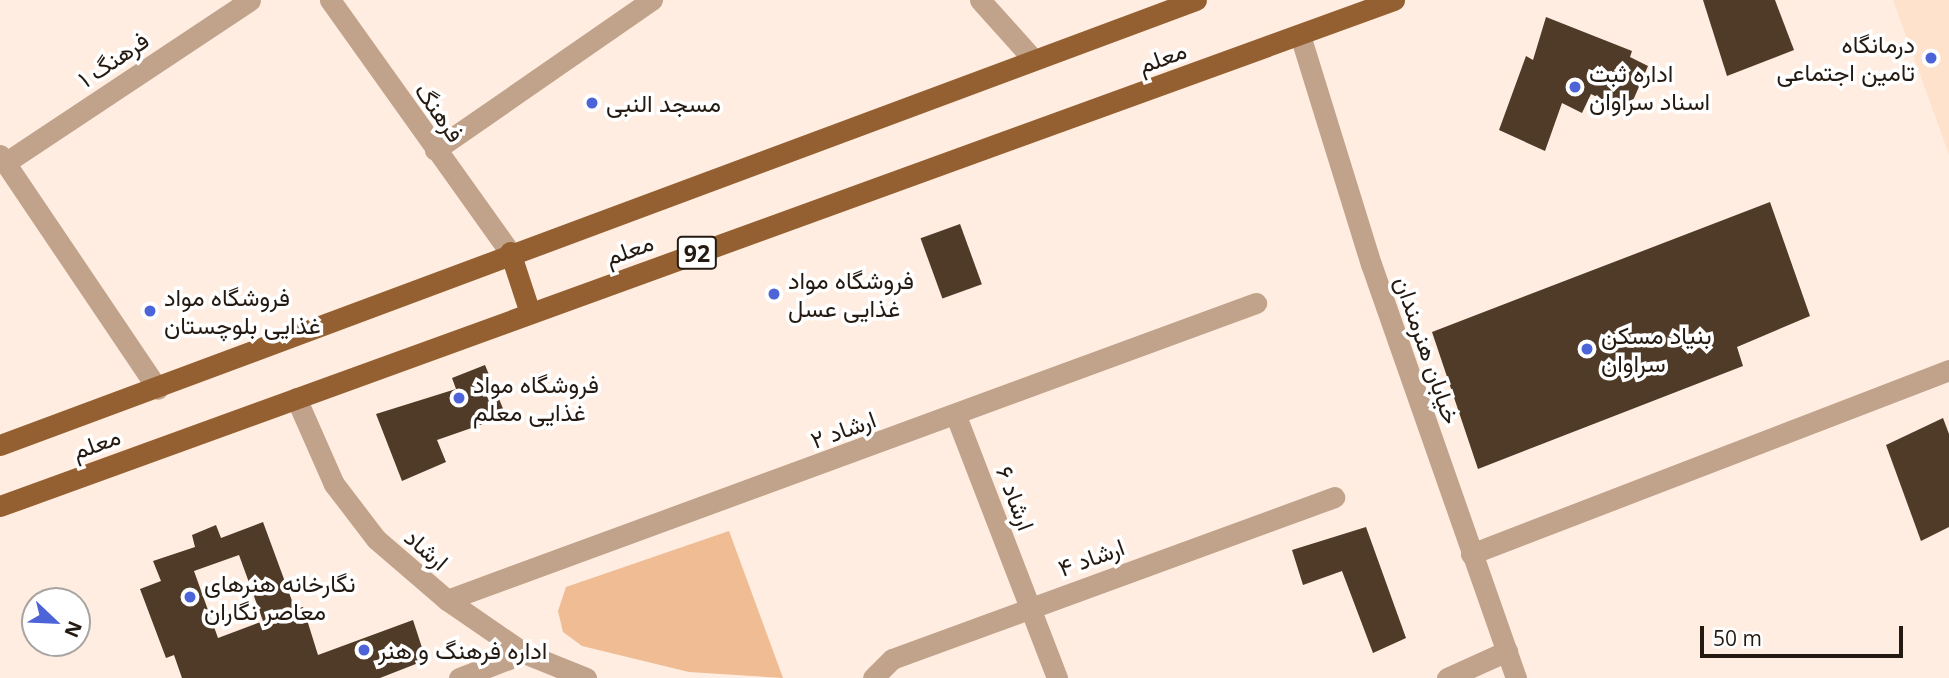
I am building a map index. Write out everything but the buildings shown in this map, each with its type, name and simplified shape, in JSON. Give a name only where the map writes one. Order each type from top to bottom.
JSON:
[{"type":"main road","name":"معلم","points":[[0,445],[158,389],[510,252],[1195,0]]},
{"type":"main road","name":"معلم","points":[[0,506],[1394,0]]},
{"type":"main road","points":[[510,252],[530,313]]},
{"type":"street","name":"فرهنگ ۱","points":[[3,159],[250,0]]},
{"type":"street","name":"فرهنگ","points":[[330,0],[510,252]]},
{"type":"street","points":[[435,150],[652,0]]},
{"type":"street","points":[[980,0],[1033,60]]},
{"type":"street","name":"خیابان هنرمندان","points":[[1300,35],[1371,264],[1516,678]]},
{"type":"street","points":[[3,159],[158,389]]},
{"type":"street","name":"ارشاد ۲","points":[[447,600],[956,416],[1256,303]]},
{"type":"street","points":[[1471,554],[1949,370]]},
{"type":"street","name":"ارشاد","points":[[296,398],[334,484],[376,540],[447,600],[524,653],[586,678]]},
{"type":"street","name":"ارشاد ۶","points":[[956,416],[1057,678]]},
{"type":"street","name":"ارشاد ۴","points":[[873,678],[892,659],[1334,497]]},
{"type":"street","points":[[1447,678],[1507,651]]},
{"type":"street","points":[[459,678],[524,653]]},
{"type":"shaded area","name":"درمانگاه تامین اجتماعی","points":[[1893,0],[1949,0],[1949,155],[1935,116]]},
{"type":"shaded area","points":[[729,531],[783,678],[689,672],[582,646],[563,632],[558,611],[566,587]]},
{"type":"place","name":"درمانگاه تامین اجتماعی","points":[[1931,58]]},
{"type":"place","name":"اداره ثبت اسناد سراوان","points":[[1575,87]]},
{"type":"place","name":"مسجد النبی","points":[[592,103]]},
{"type":"place","name":"فروشگاه مواد غذایی عسل","points":[[774,294]]},
{"type":"place","name":"فروشگاه مواد غذایی بلوچستان","points":[[150,311]]},
{"type":"place","name":"بنیاد مسکن سراوان","points":[[1587,349]]},
{"type":"place","name":"فروشگاه مواد غذایی معلم","points":[[459,398]]},
{"type":"place","name":"نگارخانه هنرهای معاصر نگاران","points":[[190,597]]},
{"type":"place","name":"اداره فرهنگ و هنر","points":[[364,650]]}]
